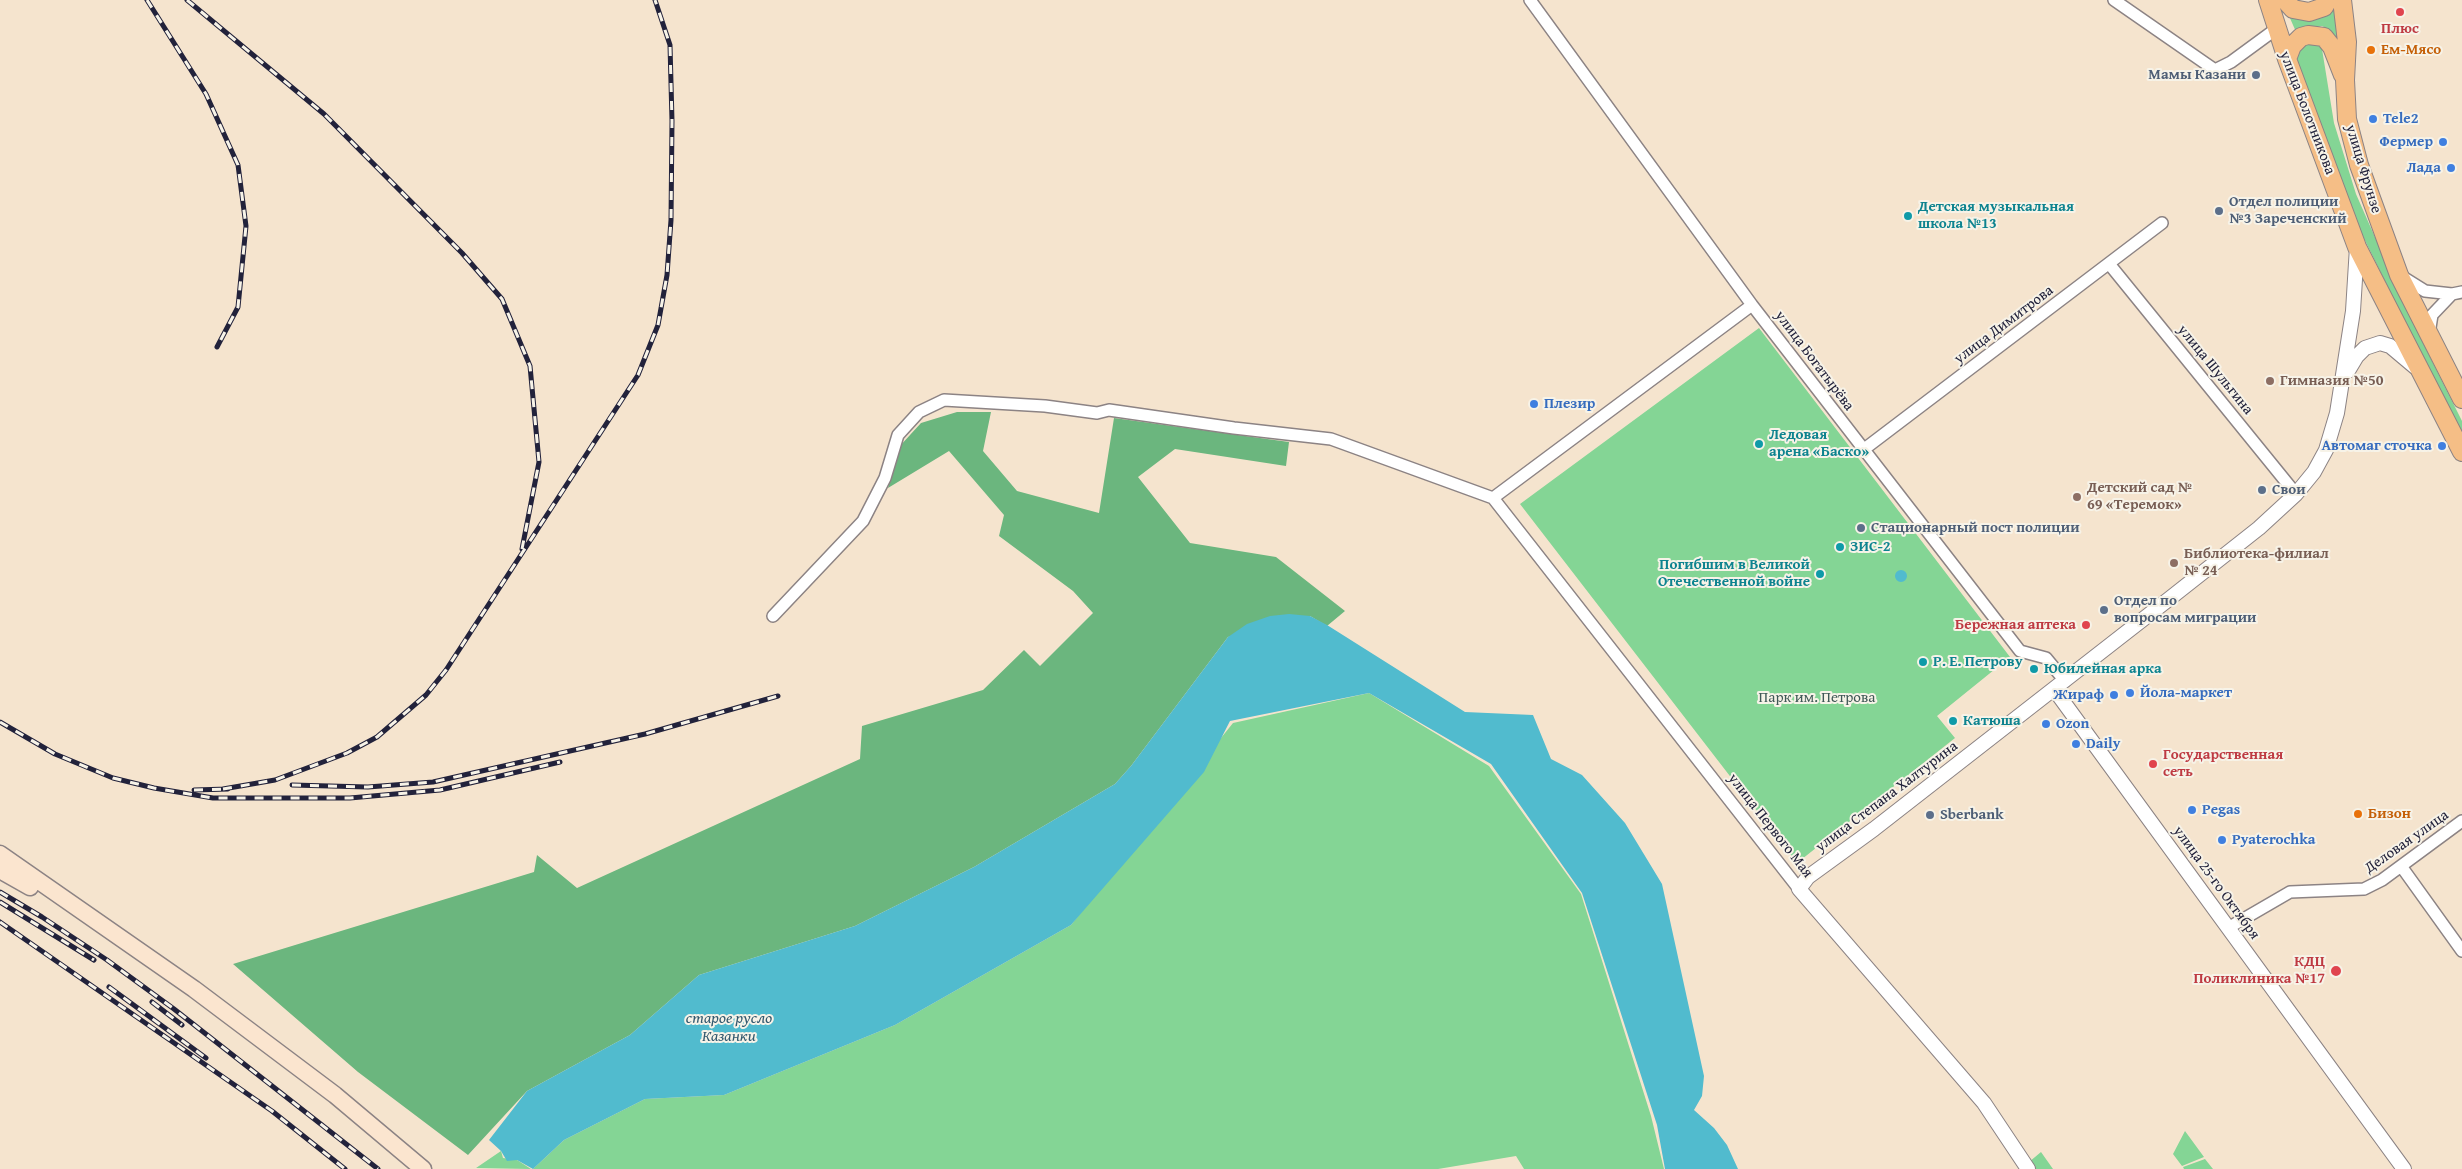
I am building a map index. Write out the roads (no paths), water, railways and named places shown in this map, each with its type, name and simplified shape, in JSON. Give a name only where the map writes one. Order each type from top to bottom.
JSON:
[{"type":"main road","name":"улица Болотникова","points":[[2268,0],[2276,29],[2357,247],[2462,452]]},
{"type":"main road","points":[[2285,0],[2293,9],[2309,12],[2324,7],[2328,0]]},
{"type":"main road","name":"улица Фрунзе","points":[[2342,0],[2347,42],[2345,80],[2347,120],[2359,166],[2399,275],[2462,399]]},
{"type":"main road","points":[[2287,59],[2292,46],[2301,37],[2308,35],[2324,37],[2332,47],[2345,80]]},
{"type":"main road","points":[[0,854],[268,1043],[423,1169]]},
{"type":"main road","points":[[0,870],[121,938]]},
{"type":"street","name":"улица Богатырёва","points":[[1530,0],[1752,305],[1863,450],[2020,651],[2046,658],[2059,685]]},
{"type":"street","points":[[2114,0],[2215,70],[2231,62],[2276,29]]},
{"type":"street","name":"улица Димитрова","points":[[1863,450],[2110,265],[2162,223]]},
{"type":"street","name":"улица Степана Халтурина","points":[[1799,890],[1808,877],[1874,829],[2059,685],[2259,528],[2296,494],[2314,472],[2326,450],[2344,379],[2353,311],[2357,247]]},
{"type":"street","name":"улица Шульгина","points":[[2110,265],[2296,494]]},
{"type":"street","points":[[2399,275],[2425,291],[2457,293]]},
{"type":"street","points":[[2429,335],[2432,315],[2457,293]]},
{"type":"street","points":[[773,616],[863,521],[885,478],[898,435],[919,412],[944,400],[1045,406],[1097,412],[1109,410],[1234,428],[1331,439],[1493,498],[1752,305]]},
{"type":"street","name":"улица Степана Халтурина","points":[[2344,379],[2356,356],[2365,348],[2380,343],[2390,346],[2411,362],[2421,373]]},
{"type":"street","name":"улица Первого Мая","points":[[1493,498],[1799,890],[1984,1103],[2028,1169]]},
{"type":"street","name":"улица 25-го Октября","points":[[2059,685],[2228,928],[2404,1169]]},
{"type":"street","name":"Деловая улица","points":[[2228,928],[2290,892],[2364,889],[2401,866],[2462,821]]},
{"type":"street","points":[[2401,866],[2462,951]]},
{"type":"water","points":[[1899,570],[1903,570],[1907,576],[1903,582],[1899,582],[1895,578],[1895,574]]},
{"type":"water","name":"старое русло Казанки","points":[[1289,614],[1310,616],[1327,625],[1465,712],[1533,715],[1551,759],[1582,775],[1625,823],[1662,884],[1704,1076],[1702,1096],[1694,1110],[1714,1128],[1727,1145],[1738,1169],[1665,1169],[1657,1125],[1582,893],[1491,764],[1369,693],[1230,721],[1204,772],[1071,925],[895,1025],[724,1095],[645,1099],[564,1140],[533,1169],[517,1160],[507,1161],[501,1151],[489,1140],[527,1091],[630,1035],[699,975],[855,926],[974,867],[1115,784],[1131,766],[1228,637],[1247,624],[1270,616]]},
{"type":"railway","points":[[147,0],[206,94],[238,165],[246,226],[238,307],[217,347]]},
{"type":"railway","points":[[187,0],[324,114],[462,253],[502,299],[530,366],[539,462],[522,549]]},
{"type":"railway","points":[[223,789],[275,780],[347,753],[377,737],[426,695],[446,670],[638,375],[658,325],[667,275],[671,220],[672,121],[670,45],[655,0]]},
{"type":"railway","points":[[292,785],[368,787],[433,782],[645,734],[778,696]]},
{"type":"railway","points":[[0,722],[55,754],[113,778],[154,788],[213,798],[350,798],[440,790],[560,762]]},
{"type":"railway","points":[[194,790],[228,789]]},
{"type":"railway","points":[[0,892],[107,960],[174,1009],[378,1169]]},
{"type":"railway","points":[[0,902],[94,960]]},
{"type":"railway","points":[[0,922],[272,1111],[345,1169]]},
{"type":"railway","points":[[109,987],[206,1058]]},
{"type":"railway","points":[[152,1002],[182,1025]]},
{"type":"place","name":"Плюс","points":[[2400,12]]},
{"type":"place","name":"Ем-Мясо","points":[[2371,50]]},
{"type":"place","name":"Мамы Казани","points":[[2256,75]]},
{"type":"place","name":"Tele2","points":[[2373,119]]},
{"type":"place","name":"Фермер","points":[[2443,142]]},
{"type":"place","name":"Лада","points":[[2451,168]]},
{"type":"place","name":"Отдел полиции №3 Зареченский","points":[[2219,211]]},
{"type":"place","name":"Детская музыкальная школа №13","points":[[1908,216]]},
{"type":"place","name":"Гимназия №50","points":[[2270,381]]},
{"type":"place","name":"Плезир","points":[[1534,404]]},
{"type":"place","name":"Ледовая арена «Баско»","points":[[1759,444]]},
{"type":"place","name":"Автомаг сточка","points":[[2442,446]]},
{"type":"place","name":"Свои","points":[[2262,490]]},
{"type":"place","name":"Детский сад № 69 «Теремок»","points":[[2077,497]]},
{"type":"place","name":"Стационарный пост полиции","points":[[1861,528]]},
{"type":"place","name":"ЗИС-2","points":[[1840,547]]},
{"type":"place","name":"Библиотека-филиал № 24","points":[[2174,563]]},
{"type":"place","name":"Погибшим в Великой Отечественной войне","points":[[1820,574]]},
{"type":"place","name":"Отдел по вопросам миграции","points":[[2104,610]]},
{"type":"place","name":"Бережная аптека","points":[[2086,625]]},
{"type":"place","name":"Р. Е. Петрову","points":[[1923,662]]},
{"type":"place","name":"Юбилейная арка","points":[[2034,669]]},
{"type":"place","name":"Йола-маркет","points":[[2130,693]]},
{"type":"place","name":"Жираф","points":[[2114,695]]},
{"type":"place","name":"Катюша","points":[[1953,721]]},
{"type":"place","name":"Ozon","points":[[2046,724]]},
{"type":"place","name":"Daily","points":[[2076,744]]},
{"type":"place","name":"Государственная сеть","points":[[2153,764]]},
{"type":"place","name":"Pegas","points":[[2192,810]]},
{"type":"place","name":"Бизон","points":[[2358,814]]},
{"type":"place","name":"Sberbank","points":[[1930,815]]},
{"type":"place","name":"Pyaterochka","points":[[2222,840]]},
{"type":"place","name":"КДЦ Поликлиника №17","points":[[2336,971]]},
{"type":"park label","name":"Парк им. Петрова","points":[[1817,698]]}]
